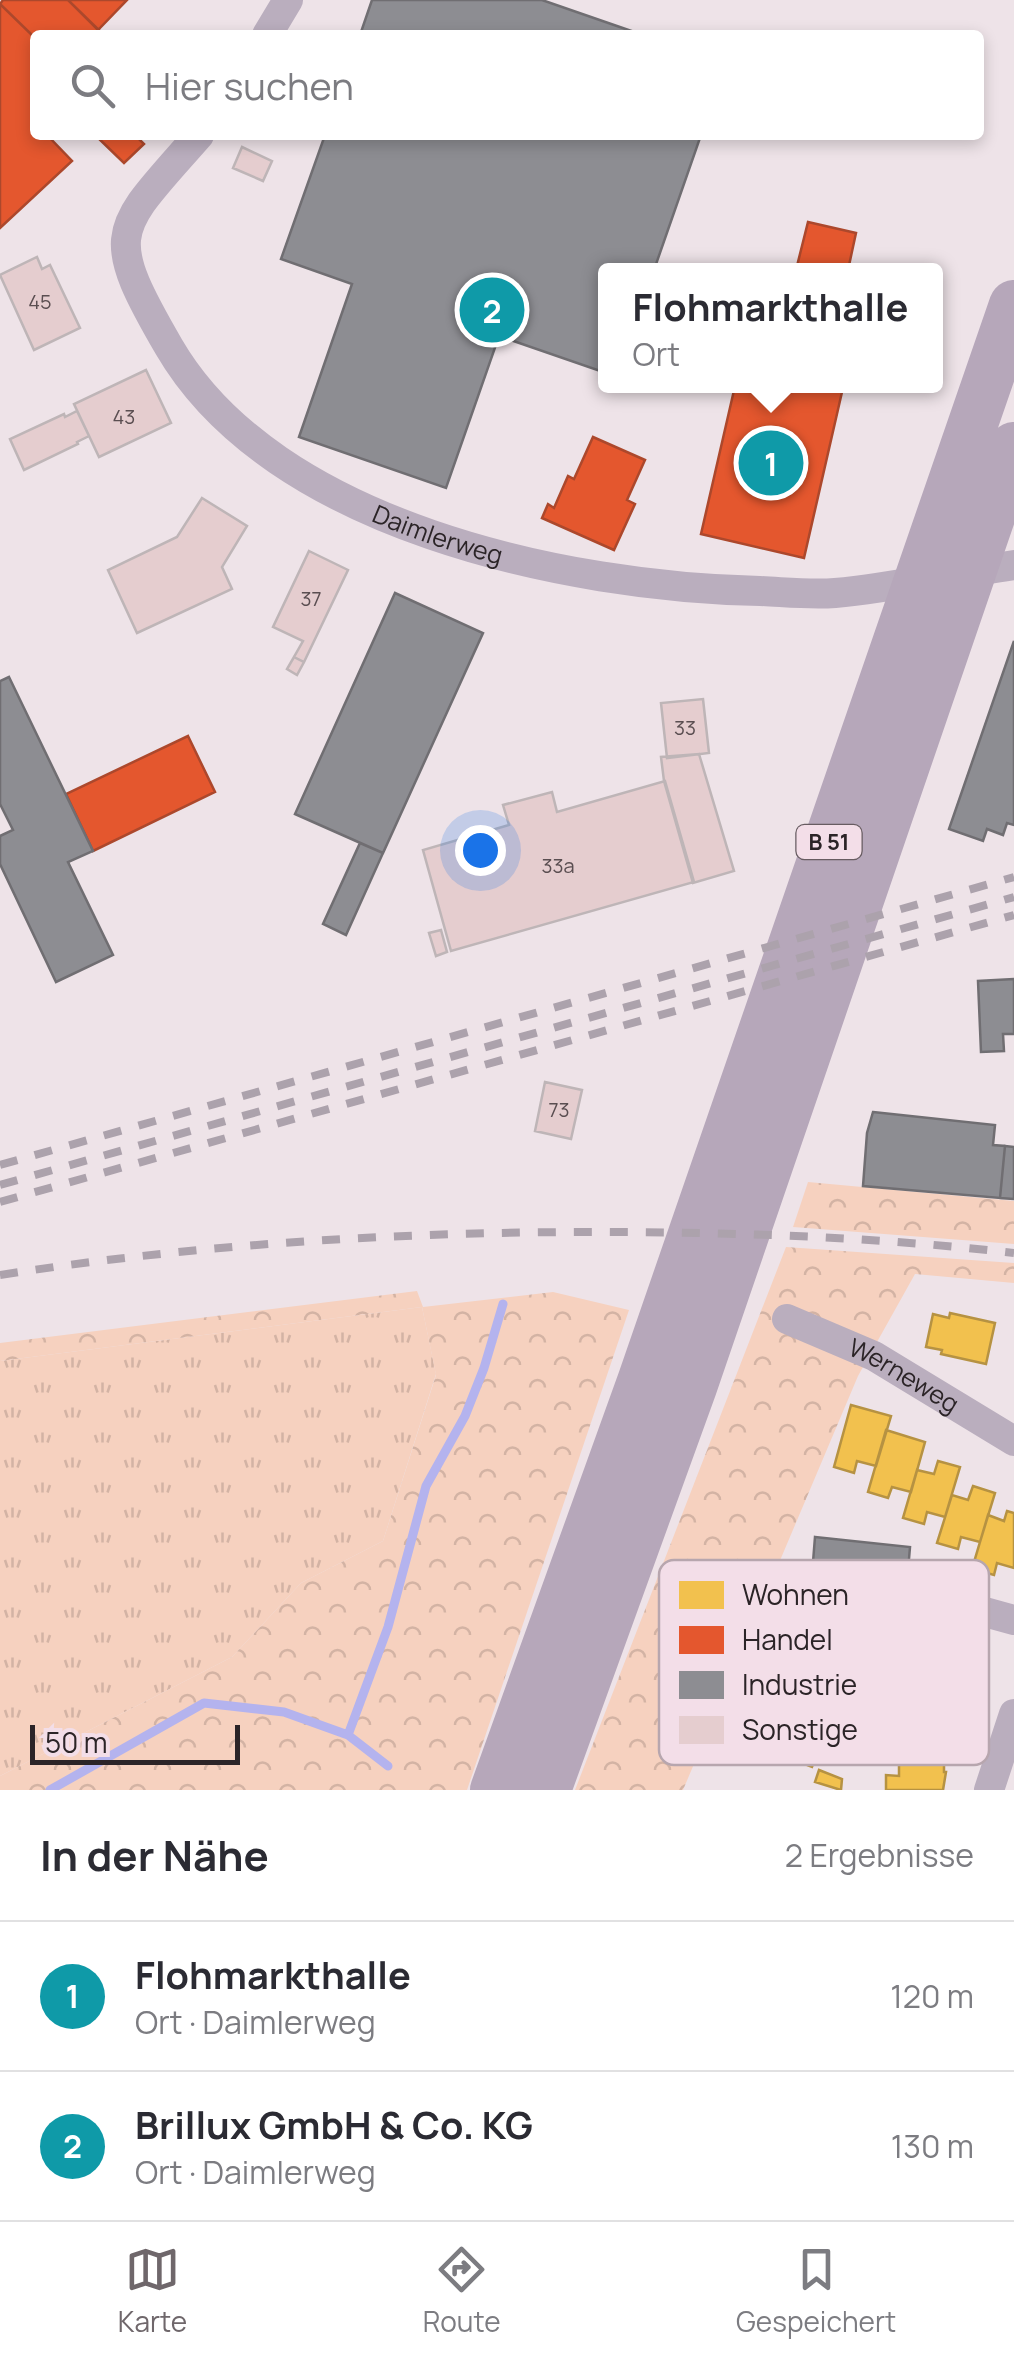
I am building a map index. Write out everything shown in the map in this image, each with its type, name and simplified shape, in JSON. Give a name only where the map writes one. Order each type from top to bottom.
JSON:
[{"type":"highway","name":"B 51","points":[[496,1790],[643,1378],[1014,305]]},
{"type":"highway","name":"B 51","points":[[546,1790],[692,1387],[1014,447]]},
{"type":"street","points":[[270,30],[288,0]]},
{"type":"street","name":"Daimlerweg","points":[[195,140],[133,211],[125,229],[124,253],[131,276],[188,379],[246,438],[309,481],[454,543],[537,566],[631,583],[834,593],[1014,565]]},
{"type":"street","name":"Werneweg","points":[[787,1320],[874,1356],[1014,1441]]},
{"type":"street","points":[[989,1613],[1014,1620]]},
{"type":"street","points":[[989,1790],[1014,1714]]},
{"type":"green space","points":[[808,1182],[1014,1201],[1014,1244],[793,1227]]},
{"type":"green space","points":[[786,1247],[1014,1263],[1014,1283],[915,1274],[858,1376],[780,1560],[664,1560]]},
{"type":"green space","points":[[417,1291],[423,1307],[553,1292],[629,1310],[467,1790],[0,1790],[0,1776],[232,1657],[301,1583],[383,1541],[436,1375],[422,1307],[0,1361],[0,1343]]},
{"type":"green space","points":[[422,1307],[436,1374],[383,1541],[301,1583],[232,1657],[0,1776],[0,1361]]},
{"type":"green space","points":[[659,1574],[659,1765],[694,1765],[683,1790],[575,1790]]},
{"type":"building: Wohnen","points":[[950,1313],[995,1323],[986,1364],[926,1347],[933,1314],[949,1318]]},
{"type":"building: Wohnen","points":[[851,1405],[891,1416],[876,1466],[857,1461],[854,1473],[834,1467]]},
{"type":"building: Wohnen","points":[[886,1430],[925,1442],[911,1492],[892,1487],[888,1498],[868,1492]]},
{"type":"building: Wohnen","points":[[938,1461],[960,1467],[945,1517],[927,1512],[924,1524],[903,1518],[917,1470],[934,1474]]},
{"type":"building: Wohnen","points":[[973,1486],[995,1493],[980,1542],[961,1537],[958,1549],[937,1543],[952,1495],[968,1500]]},
{"type":"building: Wohnen","points":[[1007,1511],[1014,1513],[1014,1568],[997,1563],[994,1575],[989,1574],[989,1560],[975,1560],[988,1515],[1004,1521]]},
{"type":"building: Wohnen","points":[[899,1765],[944,1765],[946,1772],[943,1790],[886,1790],[886,1775],[899,1776]]},
{"type":"building: Wohnen","points":[[819,1770],[842,1779],[841,1790],[815,1782]]},
{"type":"building: Handel","points":[[3,0],[68,0],[99,30],[30,30],[30,33],[0,4]]},
{"type":"building: Handel","points":[[68,0],[127,0],[98,30]]},
{"type":"building: Handel","points":[[0,4],[30,33],[30,140],[52,140],[72,161],[0,228]]},
{"type":"building: Handel","points":[[100,140],[140,140],[144,144],[124,163]]},
{"type":"building: Handel","points":[[808,222],[856,233],[850,263],[798,263]]},
{"type":"building: Handel","points":[[733,393],[842,393],[804,558],[701,534]]},
{"type":"building: Handel","points":[[593,437],[645,460],[627,500],[635,504],[614,550],[542,518],[548,504],[554,508],[568,476],[574,479]]},
{"type":"building: Handel","points":[[188,736],[215,792],[93,851],[66,794]]},
{"type":"building: Industrie","points":[[372,0],[542,0],[629,30],[362,30]]},
{"type":"building: Industrie","points":[[323,140],[699,140],[656,263],[598,263],[598,370],[499,336],[446,488],[299,437],[352,284],[281,259]]},
{"type":"building: Industrie","points":[[395,593],[483,633],[383,853],[295,814]]},
{"type":"building: Industrie","points":[[1014,641],[1014,825],[1007,823],[1003,835],[987,829],[983,841],[949,829]]},
{"type":"building: Industrie","points":[[9,677],[93,851],[68,862],[113,955],[56,982],[0,864],[0,836],[13,830],[0,804],[0,681]]},
{"type":"building: Industrie","points":[[360,843],[383,853],[346,935],[323,924]]},
{"type":"building: Industrie","points":[[1014,979],[1014,1034],[1003,1034],[1004,1051],[981,1052],[978,981]]},
{"type":"building: Industrie","points":[[873,1112],[995,1125],[993,1145],[1005,1146],[1000,1198],[863,1186],[867,1133]]},
{"type":"building: Industrie","points":[[1005,1146],[1014,1147],[1014,1199],[1000,1198]]},
{"type":"building: Industrie","points":[[815,1537],[910,1547],[909,1560],[813,1560]]},
{"type":"building: Sonstige","points":[[242,147],[272,161],[263,181],[233,168]]},
{"type":"building: Sonstige","points":[[37,257],[42,269],[50,265],[80,328],[34,350],[0,275]]},
{"type":"building: Sonstige","points":[[146,370],[171,423],[99,457],[74,404]]},
{"type":"building: Sonstige","points":[[77,411],[89,436],[24,470],[10,439]]},
{"type":"building: Sonstige","points":[[202,498],[247,526],[222,567],[232,589],[137,633],[108,570],[177,537]]},
{"type":"building: Sonstige","points":[[309,551],[348,570],[304,662],[294,657],[303,641],[273,627]]},
{"type":"building: Sonstige","points":[[294,657],[304,662],[297,675],[287,669]]},
{"type":"building: Sonstige","points":[[703,699],[709,753],[667,758],[661,703]]},
{"type":"building: Sonstige","points":[[699,754],[734,871],[693,883],[661,757]]},
{"type":"building: Sonstige","points":[[665,781],[694,882],[451,951],[423,850],[509,825],[503,805],[552,792],[557,812]]},
{"type":"building: Sonstige","points":[[441,930],[447,952],[436,956],[429,933]]},
{"type":"building: Sonstige","points":[[545,1082],[582,1090],[571,1139],[535,1131]]},
{"type":"waterway","points":[[50,1790],[204,1703],[284,1712],[348,1735],[388,1627],[426,1486],[465,1416],[503,1304]]},
{"type":"waterway","points":[[348,1735],[388,1766]]},
{"type":"railway","points":[[0,1165],[1014,877]]},
{"type":"railway","points":[[0,1185],[1014,897]]},
{"type":"railway","points":[[0,1202],[1014,915]]},
{"type":"railway","points":[[0,1275],[223,1248],[372,1237],[522,1233],[806,1236],[1014,1253]]},
{"type":"place","name":"Brillux GmbH & Co. KG","points":[[492,310]]},
{"type":"place","name":"Flohmarkthalle","points":[[771,463]]}]
